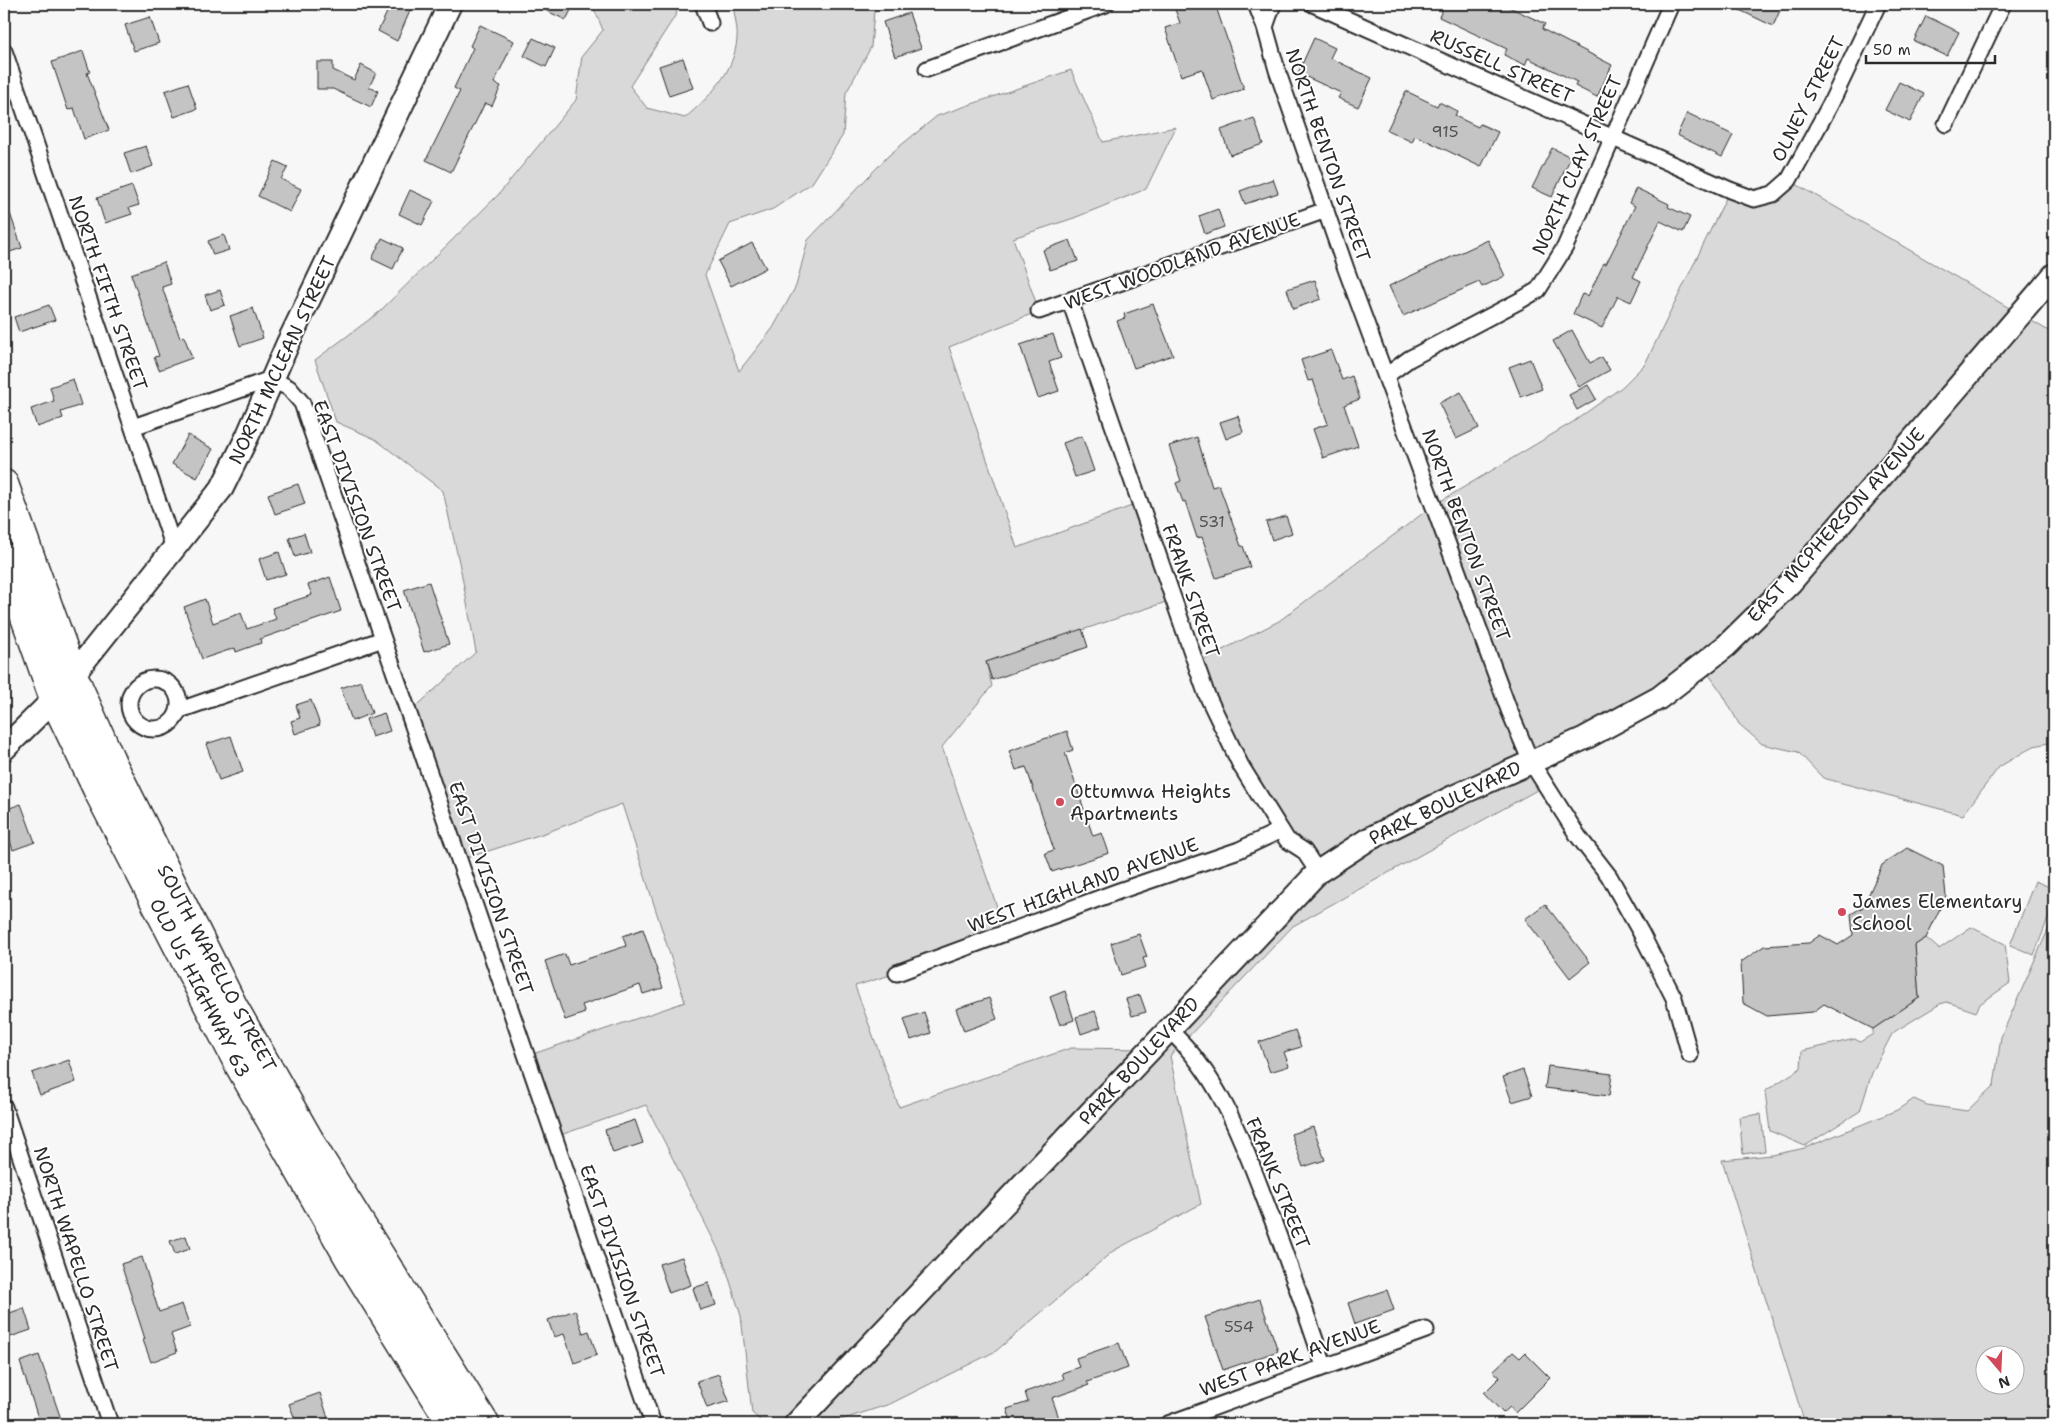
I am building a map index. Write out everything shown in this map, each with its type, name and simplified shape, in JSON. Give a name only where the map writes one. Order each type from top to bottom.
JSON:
[{"type":"highway","name":"SOUTH WAPELLO STREET","points":[[4,484],[64,687],[112,764],[233,1006],[319,1157],[485,1424]]},
{"type":"highway","name":"OLD US HIGHWAY 63","points":[[4,558],[64,687],[100,795],[239,1065],[349,1258],[452,1424]]},
{"type":"main road","name":"NORTH MCLEAN STREET","points":[[64,687],[222,488],[450,4]]},
{"type":"main road","name":"EAST MCPHERSON AVENUE","points":[[1531,762],[1585,738],[1659,698],[1726,646],[1790,583],[2054,274]]},
{"type":"main road","points":[[4,749],[64,687]]},
{"type":"main road","name":"PARK BOULEVARD","points":[[796,1424],[1318,872],[1367,840],[1453,797],[1531,762]]},
{"type":"street","points":[[703,4],[710,23]]},
{"type":"street","points":[[927,69],[1106,4]]},
{"type":"street","name":"NORTH BENTON STREET","points":[[1256,4],[1326,210],[1508,710],[1531,762],[1578,836],[1608,876],[1641,933],[1674,998],[1690,1055]]},
{"type":"street","points":[[1264,27],[1273,4]]},
{"type":"street","name":"RUSSELL STREET","points":[[1313,4],[1730,190]]},
{"type":"street","name":"NORTH CLAY STREET","points":[[1386,376],[1409,359],[1538,290],[1565,247],[1671,4]]},
{"type":"street","name":"OLNEY STREET","points":[[1730,190],[1754,199],[1772,194],[1789,180],[1830,105],[1878,4]]},
{"type":"street","points":[[1946,124],[2003,4]]},
{"type":"street","name":"NORTH FIFTH STREET","points":[[4,51],[174,548]]},
{"type":"street","name":"WEST WOODLAND AVENUE","points":[[1039,311],[1326,210]]},
{"type":"street","name":"FRANK STREET","points":[[1070,301],[1206,693],[1241,766],[1287,840],[1304,851],[1318,872]]},
{"type":"street","points":[[133,427],[272,379]]},
{"type":"street","name":"EAST DIVISION STREET","points":[[272,379],[289,388],[302,403],[653,1424]]},
{"type":"street","points":[[180,710],[383,639]]},
{"type":"street","name":"WEST HIGHLAND AVENUE","points":[[897,973],[1119,891],[1239,850],[1281,830]]},
{"type":"street","name":"FRANK STREET","points":[[1169,1030],[1187,1046],[1208,1074],[1226,1110],[1260,1188],[1324,1366]]},
{"type":"street","name":"NORTH WAPELLO STREET","points":[[4,1107],[7,1125],[110,1424]]},
{"type":"street","name":"WEST PARK AVENUE","points":[[1168,1424],[1426,1330]]},
{"type":"shaded area","points":[[592,4],[674,4],[677,13],[630,86],[647,108],[685,118],[712,92],[731,63],[737,39],[733,4],[890,4],[874,11],[871,47],[846,93],[843,135],[812,183],[773,209],[730,224],[705,275],[739,371],[773,328],[796,286],[808,240],[889,155],[937,116],[1071,70],[1103,142],[1176,127],[1146,189],[1074,218],[1013,238],[1039,311],[949,347],[1017,548],[1140,503],[1172,600],[986,662],[992,686],[942,747],[1006,933],[897,973],[855,986],[899,1107],[1071,1048],[1150,1049],[1318,872],[1287,840],[1195,664],[1279,621],[1434,505],[1573,422],[1622,387],[1645,364],[1730,190],[1754,199],[1789,180],[2054,334],[2054,742],[2034,746],[1999,767],[1963,815],[1823,778],[1798,752],[1762,744],[1739,724],[1722,693],[1702,665],[1531,762],[1546,785],[1293,926],[1170,1056],[1201,1204],[1113,1251],[996,1351],[890,1404],[828,1424],[764,1424],[752,1413],[741,1316],[723,1259],[646,1105],[555,1137],[527,1056],[685,1002],[622,804],[545,833],[460,860],[409,713],[476,652],[461,571],[443,491],[375,439],[336,422],[315,360],[378,313],[498,195],[576,100],[582,56],[603,30]]},
{"type":"shaded area","points":[[2035,881],[2054,889],[2054,903],[2034,955],[2010,945]]},
{"type":"shaded area","points":[[2054,916],[2054,1424],[1805,1424],[1722,1160],[1772,1155],[1805,1148],[1897,1110],[1914,1099],[1927,1105],[1967,1111],[1994,1085],[2001,1037]]},
{"type":"shaded area","points":[[1971,927],[2005,944],[2010,983],[1980,1004],[1976,1012],[1947,1002],[1940,1004],[1897,1030],[1892,1034],[1872,1073],[1860,1111],[1805,1146],[1770,1131],[1765,1091],[1801,1068],[1802,1051],[1855,1039],[1860,1042],[1873,1034],[1873,1029],[1919,998],[1915,945],[1926,938],[1939,949]]},
{"type":"shaded area","points":[[1761,1114],[1765,1151],[1743,1154],[1739,1117]]},
{"type":"building","points":[[391,4],[413,4],[397,41],[378,31]]},
{"type":"building","points":[[532,4],[574,4],[566,20]]},
{"type":"building","points":[[1173,4],[1215,4],[1244,89],[1213,100],[1202,69],[1181,76],[1165,28],[1180,23]]},
{"type":"building","points":[[1445,4],[1503,4],[1545,24],[1542,29],[1612,65],[1597,97],[1575,86],[1577,82],[1528,58],[1525,65],[1504,55],[1507,49],[1439,17]]},
{"type":"building","points":[[1727,4],[1783,4],[1773,26]]},
{"type":"building","points":[[909,13],[921,48],[895,57],[883,22]]},
{"type":"building","points":[[1926,16],[1959,32],[1947,56],[1914,41]]},
{"type":"building","points":[[150,17],[159,43],[134,51],[125,25]]},
{"type":"building","points":[[480,25],[514,41],[494,83],[501,86],[492,106],[485,103],[451,172],[426,160],[460,91],[454,88],[473,48],[470,46]]},
{"type":"building","points":[[533,38],[555,48],[546,67],[524,56]]},
{"type":"building","points":[[1314,38],[1335,48],[1330,58],[1372,78],[1358,107],[1338,98],[1341,93],[1298,73]]},
{"type":"building","points":[[83,51],[90,72],[87,73],[109,130],[84,139],[74,108],[68,110],[52,62]]},
{"type":"building","points":[[683,58],[693,88],[669,96],[659,66]]},
{"type":"building","points":[[317,62],[333,62],[333,70],[354,80],[361,65],[376,73],[369,87],[378,91],[371,107],[333,89],[317,89]]},
{"type":"building","points":[[1899,82],[1924,94],[1910,122],[1885,110]]},
{"type":"building","points":[[188,83],[197,109],[174,117],[165,91]]},
{"type":"building","points":[[1406,91],[1437,106],[1439,102],[1457,111],[1455,116],[1478,127],[1480,124],[1498,132],[1481,167],[1415,135],[1412,142],[1387,130]]},
{"type":"building","points":[[1687,113],[1733,135],[1722,157],[1677,135]]},
{"type":"building","points":[[1254,118],[1263,144],[1230,155],[1221,130]]},
{"type":"building","points":[[146,146],[153,166],[131,174],[124,153]]},
{"type":"building","points":[[1552,148],[1571,157],[1552,197],[1532,188]]},
{"type":"building","points":[[275,161],[288,167],[281,179],[301,189],[290,212],[258,196]]},
{"type":"building","points":[[1273,179],[1278,193],[1245,204],[1240,191]]},
{"type":"building","points":[[132,186],[139,205],[129,208],[132,214],[105,223],[97,198]]},
{"type":"building","points":[[1636,188],[1669,204],[1668,207],[1690,217],[1683,232],[1660,221],[1633,277],[1641,281],[1631,302],[1618,296],[1602,328],[1573,314],[1582,294],[1588,296],[1635,206],[1629,203]]},
{"type":"building","points":[[410,190],[434,201],[422,225],[399,214]]},
{"type":"building","points":[[4,202],[6,202],[22,248],[4,254]]},
{"type":"building","points":[[1218,209],[1224,227],[1205,234],[1199,216]]},
{"type":"building","points":[[224,235],[229,250],[213,255],[208,241]]},
{"type":"building","points":[[382,238],[403,248],[393,269],[372,259]]},
{"type":"building","points":[[1070,240],[1078,261],[1050,270],[1043,250]]},
{"type":"building","points":[[1488,240],[1505,276],[1482,287],[1479,282],[1403,316],[1389,286]]},
{"type":"building","points":[[752,243],[766,268],[731,286],[718,261]]},
{"type":"building","points":[[164,262],[171,284],[162,287],[180,338],[184,336],[192,358],[159,370],[154,357],[159,356],[131,274]]},
{"type":"building","points":[[1315,280],[1321,299],[1293,309],[1287,289]]},
{"type":"building","points":[[220,290],[225,305],[210,310],[205,295]]},
{"type":"building","points":[[1153,304],[1173,355],[1134,368],[1117,321],[1125,318],[1124,314]]},
{"type":"building","points":[[49,305],[55,320],[19,332],[14,317]]},
{"type":"building","points":[[253,308],[263,338],[240,346],[230,316]]},
{"type":"building","points":[[1572,330],[1590,363],[1602,357],[1610,370],[1579,387],[1553,341]]},
{"type":"building","points":[[1053,334],[1061,358],[1049,362],[1059,391],[1038,398],[1020,345]]},
{"type":"building","points":[[1331,350],[1342,380],[1352,376],[1360,399],[1344,405],[1358,446],[1323,458],[1313,429],[1328,424],[1313,380],[1308,381],[1301,360]]},
{"type":"building","points":[[1530,359],[1542,389],[1521,397],[1509,367]]},
{"type":"building","points":[[73,379],[81,405],[61,412],[63,418],[37,427],[31,409],[54,401],[50,387]]},
{"type":"building","points":[[1588,385],[1596,399],[1577,410],[1569,395]]},
{"type":"building","points":[[1461,392],[1479,428],[1456,439],[1439,403]]},
{"type":"building","points":[[1238,416],[1243,432],[1226,439],[1220,422]]},
{"type":"building","points":[[188,435],[213,449],[197,478],[172,464]]},
{"type":"building","points":[[1082,436],[1094,471],[1075,477],[1063,443]]},
{"type":"building","points":[[1197,437],[1212,487],[1219,485],[1250,567],[1216,578],[1202,537],[1197,538],[1185,501],[1183,502],[1176,483],[1181,481],[1169,446]]},
{"type":"building","points":[[298,484],[305,504],[275,514],[268,494]]},
{"type":"building","points":[[1286,516],[1292,533],[1272,540],[1266,522]]},
{"type":"building","points":[[304,533],[310,552],[295,557],[289,538]]},
{"type":"building","points":[[279,552],[286,574],[266,580],[259,559]]},
{"type":"building","points":[[330,577],[341,611],[260,639],[261,643],[236,652],[235,648],[202,659],[184,607],[205,599],[213,623],[241,613],[247,629],[276,619],[272,608],[312,595],[308,585]]},
{"type":"building","points":[[429,582],[449,644],[424,652],[404,590]]},
{"type":"building","points":[[1082,629],[1088,647],[992,680],[986,662]]},
{"type":"building","points":[[361,681],[372,713],[352,721],[341,688]]},
{"type":"building","points":[[311,700],[320,725],[295,734],[291,721],[300,718],[296,705]]},
{"type":"building","points":[[384,713],[390,731],[372,737],[366,719]]},
{"type":"building","name":"Ottumwa Heights Apartments","points":[[1067,731],[1073,750],[1065,753],[1093,836],[1102,833],[1109,853],[1052,872],[1045,853],[1054,850],[1026,767],[1016,770],[1009,751]]},
{"type":"building","points":[[231,736],[243,772],[219,780],[206,744]]},
{"type":"building","points":[[21,804],[35,842],[13,850],[4,822],[4,810]]},
{"type":"building","points":[[1907,848],[1943,866],[1946,896],[1926,938],[1915,945],[1919,998],[1873,1029],[1824,1004],[1813,1012],[1767,1016],[1743,1003],[1741,962],[1764,946],[1809,943],[1820,935],[1838,945],[1853,935],[1851,914],[1863,907],[1882,865]]},
{"type":"building","points":[[1545,904],[1590,962],[1570,978],[1525,919]]},
{"type":"building","points":[[643,929],[663,988],[643,994],[640,985],[582,1005],[585,1013],[565,1020],[545,961],[565,954],[569,965],[626,946],[623,936]]},
{"type":"building","points":[[1139,934],[1147,957],[1143,958],[1146,967],[1121,975],[1111,943]]},
{"type":"building","points":[[1065,991],[1074,1020],[1060,1025],[1050,997]]},
{"type":"building","points":[[1140,995],[1146,1012],[1132,1016],[1126,999]]},
{"type":"building","points":[[989,998],[997,1019],[964,1031],[956,1009]]},
{"type":"building","points":[[1095,1011],[1101,1027],[1081,1034],[1076,1017]]},
{"type":"building","points":[[924,1012],[931,1033],[911,1040],[904,1019]]},
{"type":"building","points":[[1295,1030],[1301,1047],[1284,1052],[1289,1066],[1270,1072],[1259,1042]]},
{"type":"building","points":[[69,1060],[76,1082],[40,1095],[32,1073]]},
{"type":"building","points":[[1548,1066],[1612,1074],[1609,1096],[1545,1088]]},
{"type":"building","points":[[1523,1070],[1532,1096],[1512,1102],[1503,1077]]},
{"type":"building","points":[[635,1120],[643,1143],[613,1153],[605,1130]]},
{"type":"building","points":[[1313,1127],[1325,1160],[1303,1167],[1291,1134]]},
{"type":"building","points":[[186,1236],[190,1249],[175,1254],[170,1241]]},
{"type":"building","points":[[142,1257],[159,1312],[182,1304],[190,1327],[171,1334],[177,1352],[151,1362],[121,1264]]},
{"type":"building","points":[[682,1257],[691,1285],[669,1293],[659,1264]]},
{"type":"building","points":[[709,1283],[716,1305],[700,1310],[693,1288]]},
{"type":"building","points":[[1387,1290],[1394,1310],[1355,1324],[1348,1303]]},
{"type":"building","points":[[1260,1299],[1278,1351],[1223,1370],[1205,1317]]},
{"type":"building","points":[[24,1308],[31,1330],[4,1339],[4,1315]]},
{"type":"building","points":[[575,1310],[583,1333],[589,1331],[597,1355],[574,1363],[564,1334],[554,1337],[548,1320]]},
{"type":"building","points":[[1119,1343],[1128,1368],[1087,1382],[1089,1385],[1052,1398],[1059,1418],[1039,1424],[1012,1424],[1007,1409],[1028,1402],[1025,1392],[1064,1379],[1062,1373],[1079,1367],[1076,1358]]},
{"type":"building","points":[[1513,1352],[1520,1358],[1525,1353],[1550,1378],[1515,1413],[1510,1407],[1503,1413],[1484,1393],[1500,1377],[1493,1371]]},
{"type":"building","points":[[39,1355],[61,1419],[46,1424],[40,1424],[20,1362]]},
{"type":"building","points":[[719,1374],[729,1401],[707,1408],[697,1381]]},
{"type":"building","points":[[320,1393],[328,1418],[310,1424],[297,1424],[289,1404]]},
{"type":"place","name":"Ottumwa Heights Apartments","points":[[1060,802]]},
{"type":"place","name":"James Elementary School","points":[[1842,912]]}]
